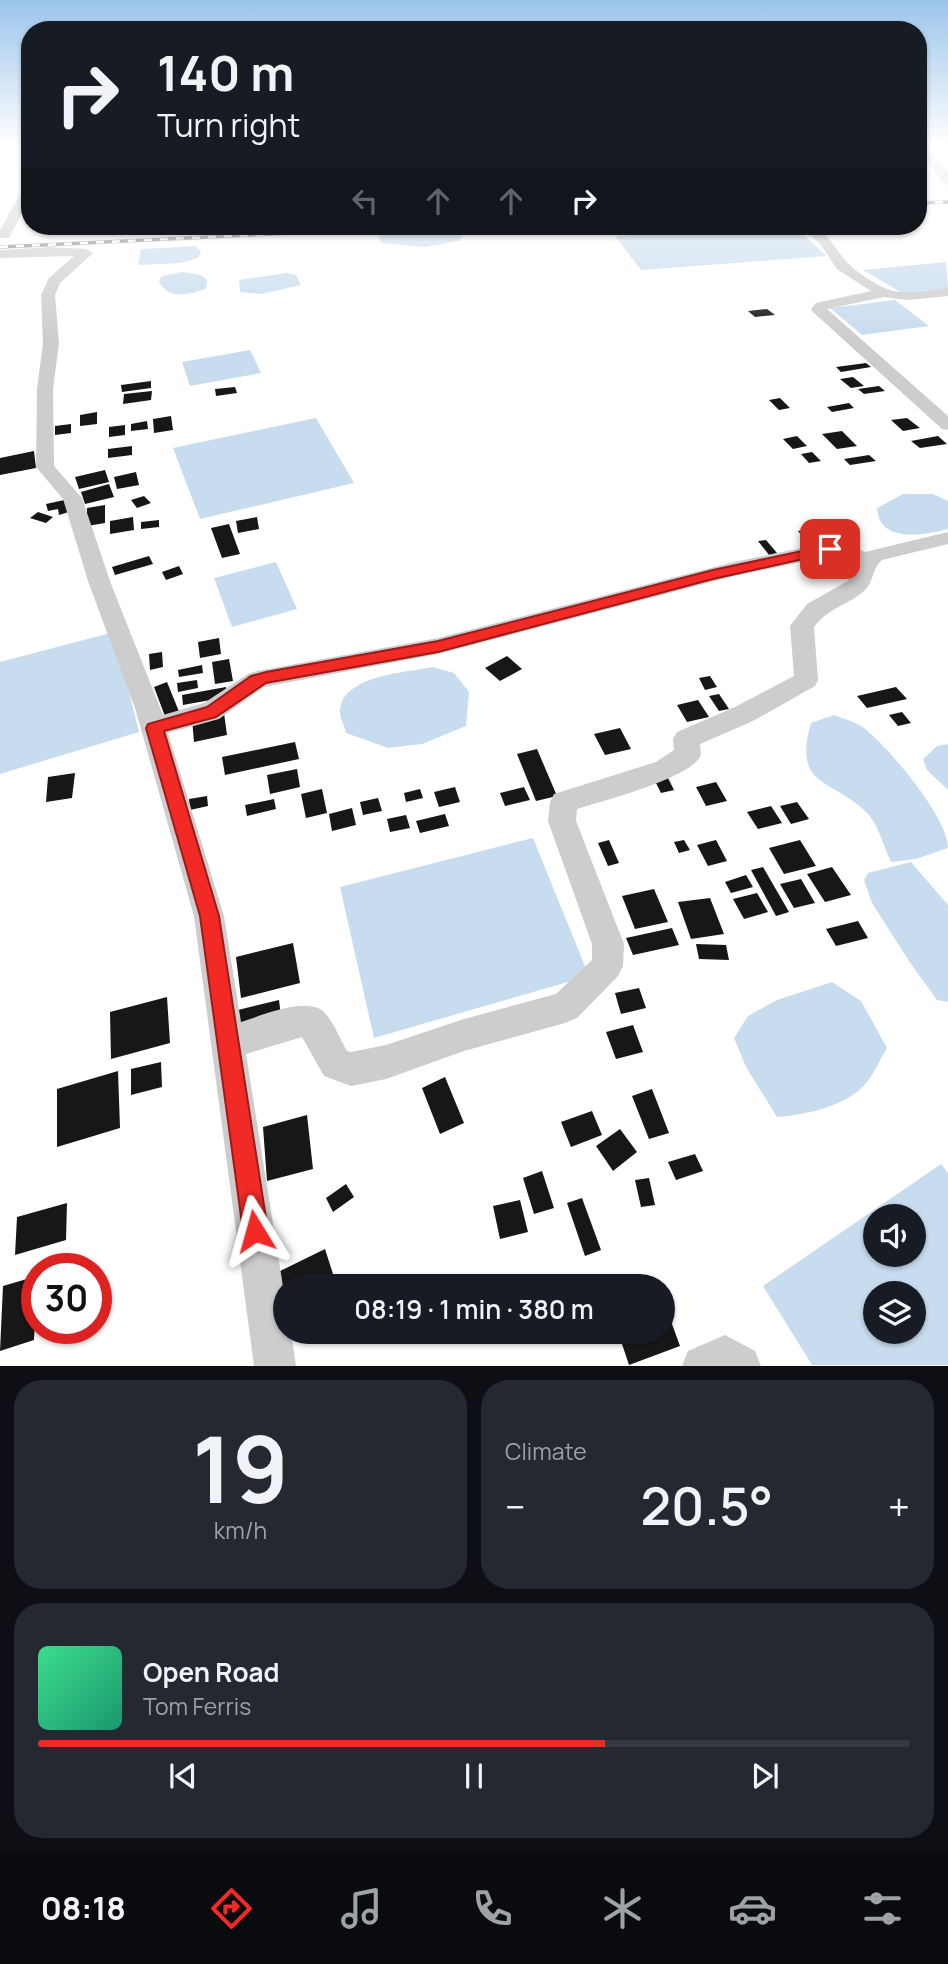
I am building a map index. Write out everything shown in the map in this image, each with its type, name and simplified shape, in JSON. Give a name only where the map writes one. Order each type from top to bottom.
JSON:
[{"type":"street","points":[[4,235],[17,210]]},
{"type":"street","points":[[818,235],[826,242],[842,266],[884,293]]},
{"type":"street","points":[[0,254],[51,251],[86,253],[54,281],[48,295],[51,343],[45,389],[45,467],[72,498],[100,584],[154,728],[209,916],[275,1366]]},
{"type":"street","points":[[948,292],[907,296],[884,293],[821,306],[818,309],[948,425]]},
{"type":"street","points":[[228,1043],[300,1020],[312,1023],[336,1064],[351,1069],[386,1062],[464,1035],[565,1007],[607,966],[608,944],[562,821],[564,802],[665,770],[688,754],[685,740],[711,726],[744,714],[806,680],[802,626],[815,609],[857,585],[867,561],[875,555],[948,538]]},
{"type":"street","points":[[154,728],[196,714],[211,712],[257,680],[438,646],[710,575],[830,549],[845,551],[867,561]]},
{"type":"street","points":[[702,1366],[725,1356],[740,1366]]},
{"type":"water","points":[[803,235],[827,256],[641,270],[615,236]]},
{"type":"water","points":[[379,236],[463,236],[459,241],[424,247],[381,243]]},
{"type":"water","points":[[196,246],[201,252],[198,258],[180,263],[138,265],[141,249]]},
{"type":"water","points":[[946,262],[948,288],[902,293],[863,270]]},
{"type":"water","points":[[182,272],[201,275],[207,280],[206,289],[173,294],[159,281],[162,276]]},
{"type":"water","points":[[286,273],[296,275],[301,285],[261,294],[240,292],[239,280]]},
{"type":"water","points":[[895,300],[929,326],[862,335],[830,308]]},
{"type":"water","points":[[250,350],[261,373],[190,386],[182,362]]},
{"type":"water","points":[[316,418],[354,483],[200,519],[173,448]]},
{"type":"water","points":[[903,494],[933,494],[948,501],[948,529],[905,534],[886,527],[877,508]]},
{"type":"water","points":[[276,562],[297,609],[232,627],[214,578]]},
{"type":"water","points":[[114,632],[139,732],[0,774],[0,662]]},
{"type":"water","points":[[432,667],[454,673],[469,692],[466,726],[422,744],[388,748],[346,733],[340,712],[343,700],[351,690],[376,678]]},
{"type":"water","points":[[834,715],[864,728],[902,767],[938,819],[948,848],[916,859],[891,862],[878,829],[867,813],[819,780],[811,771],[807,760],[807,744],[811,723]]},
{"type":"water","points":[[948,744],[948,790],[927,770],[923,759],[937,746]]},
{"type":"water","points":[[533,838],[589,976],[374,1038],[340,887]]},
{"type":"water","points":[[911,862],[948,905],[948,1002],[937,1000],[909,961],[872,903],[864,880],[868,873]]},
{"type":"water","points":[[832,982],[861,1001],[887,1048],[867,1082],[849,1097],[826,1108],[777,1117],[746,1067],[734,1038],[748,1016],[777,1000]]},
{"type":"water","points":[[941,1164],[948,1173],[948,1365],[812,1365],[763,1286],[863,1217],[863,1267],[926,1267],[926,1204],[883,1204]]},
{"type":"building","points":[[767,309],[775,315],[755,317],[748,311]]},
{"type":"building","points":[[866,363],[871,367],[841,372],[836,367]]},
{"type":"building","points":[[853,377],[864,386],[851,388],[840,379]]},
{"type":"building","points":[[151,381],[151,388],[122,392],[121,385]]},
{"type":"building","points":[[879,386],[885,391],[864,394],[858,389]]},
{"type":"building","points":[[235,387],[237,393],[216,396],[215,389]]},
{"type":"building","points":[[152,391],[151,400],[123,404],[124,394]]},
{"type":"building","points":[[780,398],[790,408],[779,410],[769,400]]},
{"type":"building","points":[[849,403],[854,408],[832,412],[827,407]]},
{"type":"building","points":[[97,412],[97,424],[80,426],[80,415]]},
{"type":"building","points":[[171,416],[173,430],[154,433],[153,419]]},
{"type":"building","points":[[907,418],[920,428],[903,431],[891,420]]},
{"type":"building","points":[[147,421],[148,429],[131,431],[131,424]]},
{"type":"building","points":[[71,424],[71,433],[55,435],[55,426]]},
{"type":"building","points":[[125,425],[125,435],[109,437],[109,427]]},
{"type":"building","points":[[842,431],[857,446],[837,449],[822,434]]},
{"type":"building","points":[[797,436],[807,446],[793,449],[783,439]]},
{"type":"building","points":[[938,436],[947,444],[920,448],[911,441]]},
{"type":"building","points":[[132,446],[132,455],[108,458],[108,449]]},
{"type":"building","points":[[34,451],[36,468],[0,475],[0,458]]},
{"type":"building","points":[[812,452],[821,461],[809,463],[801,454]]},
{"type":"building","points":[[869,455],[876,461],[850,465],[844,459]]},
{"type":"building","points":[[105,470],[109,482],[79,489],[75,477]]},
{"type":"building","points":[[136,472],[139,485],[117,489],[114,477]]},
{"type":"building","points":[[109,484],[114,497],[85,504],[81,492]]},
{"type":"building","points":[[144,496],[151,503],[137,508],[131,500]]},
{"type":"building","points":[[69,499],[72,511],[59,515],[58,509],[48,511],[46,504]]},
{"type":"building","points":[[105,505],[105,523],[87,526],[87,508]]},
{"type":"building","points":[[38,512],[53,517],[46,523],[30,518]]},
{"type":"building","points":[[133,517],[134,530],[110,534],[110,521]]},
{"type":"building","points":[[257,517],[259,529],[238,533],[236,521]]},
{"type":"building","points":[[159,520],[159,527],[141,529],[141,522]]},
{"type":"building","points":[[229,524],[240,554],[222,558],[211,528]]},
{"type":"building","points":[[812,529],[828,547],[814,549],[798,531]]},
{"type":"building","points":[[766,540],[777,553],[769,555],[758,541]]},
{"type":"building","points":[[149,556],[153,564],[115,575],[112,567]]},
{"type":"building","points":[[179,566],[183,574],[166,580],[162,572]]},
{"type":"building","points":[[219,638],[221,654],[200,658],[198,642]]},
{"type":"building","points":[[162,652],[163,667],[150,670],[149,654]]},
{"type":"building","points":[[507,656],[522,669],[500,681],[485,668]]},
{"type":"building","points":[[229,659],[233,681],[215,684],[212,662]]},
{"type":"building","points":[[202,665],[203,673],[179,677],[178,670]]},
{"type":"building","points":[[710,676],[717,687],[705,690],[699,678]]},
{"type":"building","points":[[197,680],[198,688],[178,692],[177,683]]},
{"type":"building","points":[[167,682],[180,714],[166,719],[154,687]]},
{"type":"building","points":[[226,687],[227,697],[183,705],[182,695]]},
{"type":"building","points":[[896,687],[907,699],[867,708],[857,696]]},
{"type":"building","points":[[719,694],[729,709],[719,711],[709,696]]},
{"type":"building","points":[[698,700],[709,717],[687,722],[677,705]]},
{"type":"building","points":[[902,712],[911,723],[898,726],[889,715]]},
{"type":"building","points":[[224,713],[227,735],[194,742],[192,719]]},
{"type":"building","points":[[620,728],[631,749],[605,755],[594,734]]},
{"type":"building","points":[[295,742],[299,759],[225,775],[222,757]]},
{"type":"building","points":[[537,749],[557,796],[536,801],[517,754]]},
{"type":"building","points":[[297,769],[300,787],[270,794],[267,775]]},
{"type":"building","points":[[75,773],[72,798],[46,802],[48,777]]},
{"type":"building","points":[[668,778],[674,790],[661,793],[655,781]]},
{"type":"building","points":[[716,782],[727,801],[706,806],[696,787]]},
{"type":"building","points":[[455,787],[460,802],[439,807],[434,792]]},
{"type":"building","points":[[524,787],[530,800],[505,806],[500,793]]},
{"type":"building","points":[[322,789],[327,813],[306,818],[301,794]]},
{"type":"building","points":[[420,789],[423,798],[406,802],[404,793]]},
{"type":"building","points":[[207,796],[208,806],[190,810],[189,799]]},
{"type":"building","points":[[378,798],[382,811],[363,815],[360,802]]},
{"type":"building","points":[[274,799],[276,809],[247,816],[245,805]]},
{"type":"building","points":[[797,802],[809,819],[791,824],[780,806]]},
{"type":"building","points":[[771,806],[782,823],[758,829],[747,812]]},
{"type":"building","points":[[352,808],[356,825],[332,831],[329,814]]},
{"type":"building","points":[[445,814],[449,826],[420,833],[416,821]]},
{"type":"building","points":[[406,815],[410,828],[390,832],[387,819]]},
{"type":"building","points":[[609,840],[619,863],[608,866],[598,843]]},
{"type":"building","points":[[684,840],[690,850],[679,853],[674,842]]},
{"type":"building","points":[[716,840],[727,861],[708,866],[697,845]]},
{"type":"building","points":[[800,840],[816,866],[784,874],[769,848]]},
{"type":"building","points":[[763,867],[789,912],[776,916],[751,870]]},
{"type":"building","points":[[832,867],[851,895],[825,902],[807,874]]},
{"type":"building","points":[[746,875],[753,887],[731,893],[725,882]]},
{"type":"building","points":[[801,879],[815,903],[794,908],[780,884]]},
{"type":"building","points":[[654,889],[668,922],[635,929],[622,896]]},
{"type":"building","points":[[757,893],[768,912],[744,919],[733,899]]},
{"type":"building","points":[[710,898],[724,934],[691,939],[678,902]]},
{"type":"building","points":[[858,921],[868,938],[836,946],[826,929]]},
{"type":"building","points":[[672,928],[679,945],[633,955],[626,938]]},
{"type":"building","points":[[293,943],[300,983],[241,998],[236,957]]},
{"type":"building","points":[[696,944],[726,945],[729,960],[699,959]]},
{"type":"building","points":[[639,988],[646,1008],[621,1014],[615,993]]},
{"type":"building","points":[[167,997],[170,1043],[111,1059],[110,1012]]},
{"type":"building","points":[[279,1000],[281,1016],[240,1026],[238,1010]]},
{"type":"building","points":[[633,1025],[643,1052],[616,1059],[606,1032]]},
{"type":"building","points":[[161,1062],[162,1087],[131,1095],[131,1069]]},
{"type":"building","points":[[118,1071],[120,1128],[57,1147],[57,1089]]},
{"type":"building","points":[[445,1077],[464,1123],[440,1134],[422,1088]]},
{"type":"building","points":[[652,1089],[669,1133],[649,1139],[632,1096]]},
{"type":"building","points":[[592,1111],[602,1135],[571,1147],[561,1122]]},
{"type":"building","points":[[307,1115],[313,1169],[267,1181],[263,1127]]},
{"type":"building","points":[[620,1129],[637,1152],[613,1171],[596,1146]]},
{"type":"building","points":[[695,1154],[703,1171],[676,1180],[668,1162]]},
{"type":"building","points":[[542,1171],[554,1208],[534,1214],[523,1178]]},
{"type":"building","points":[[649,1178],[655,1205],[641,1207],[635,1180]]},
{"type":"building","points":[[346,1184],[354,1197],[333,1212],[326,1198]]},
{"type":"building","points":[[582,1198],[601,1250],[585,1256],[567,1203]]},
{"type":"building","points":[[520,1200],[528,1232],[500,1239],[493,1206]]},
{"type":"building","points":[[67,1203],[66,1240],[15,1255],[17,1217]]},
{"type":"building","points":[[325,1249],[333,1274],[274,1274]]},
{"type":"building","points":[[21,1281],[22,1344],[0,1351],[3,1286]]},
{"type":"building","points":[[675,1332],[680,1346],[629,1365],[622,1344],[675,1344]]},
{"type":"railway","points":[[0,247],[251,235]]},
{"type":"route","points":[[255,1231],[209,916],[154,728],[218,709],[257,680],[438,646],[734,569],[830,549]]}]
